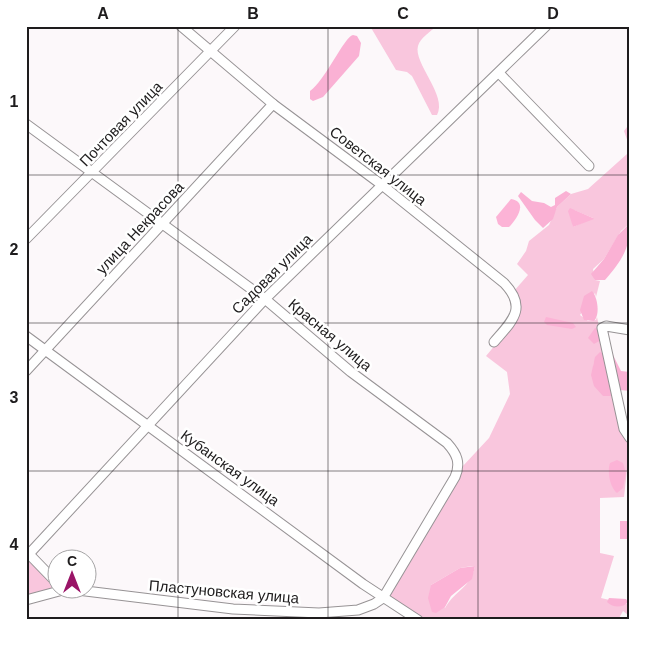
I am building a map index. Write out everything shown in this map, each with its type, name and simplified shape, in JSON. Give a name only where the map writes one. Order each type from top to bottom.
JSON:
[{"type":"street","name":"Советская улица","points":[[181,26],[273,104],[382,186],[497,277],[513,294],[517,304],[510,322],[494,342]]},
{"type":"street","name":"Почтовая улица","points":[[26,239],[92,174],[235,26]]},
{"type":"street","name":"Садовая улица","points":[[28,552],[265,299],[500,73],[546,26]]},
{"type":"street","points":[[500,73],[589,166]]},
{"type":"street","name":"улица Некрасова","points":[[26,371],[273,104]]},
{"type":"street","name":"Красная улица","points":[[26,124],[162,226],[265,299],[352,372],[447,443],[458,457],[455,477],[382,598]]},
{"type":"street","points":[[630,330],[606,326],[602,328],[624,429],[630,438]]},
{"type":"street","name":"Кубанская улица","points":[[26,336],[382,598],[418,620]]},
{"type":"street","points":[[28,552],[48,574]]},
{"type":"street","points":[[26,600],[48,592]]},
{"type":"street","name":"Пластуновская улица","points":[[98,593],[233,609],[319,614],[358,610],[374,604],[382,598]]},
{"type":"shaded area","points":[[370,26],[437,26],[421,40],[418,46],[418,53],[420,61],[435,89],[439,107],[437,115],[432,115],[412,76],[407,72],[396,70]]},
{"type":"shaded area","points":[[353,35],[357,36],[361,43],[359,56],[323,97],[313,101],[310,99],[310,91],[316,86],[345,43]]},
{"type":"shaded area","points":[[630,123],[630,148],[624,131]]},
{"type":"shaded area","points":[[630,148],[630,223],[621,231],[604,259],[593,269],[595,280],[600,281],[596,297],[595,293],[580,315],[588,321],[596,320],[597,317],[605,355],[594,362],[593,371],[613,396],[625,438],[630,443],[624,497],[600,498],[600,553],[614,556],[601,598],[627,604],[628,602],[629,620],[627,620],[628,615],[623,611],[618,620],[427,620],[389,599],[389,593],[459,479],[462,467],[489,438],[510,394],[507,372],[486,356],[511,326],[514,291],[528,275],[517,264],[526,251],[529,241],[549,225],[557,207],[571,194],[588,189],[627,154]],"holes":[[[574,210],[593,218],[573,227],[572,217]],[[475,566],[470,580],[445,608],[431,585],[460,568]]]},
{"type":"shaded area","points":[[566,191],[571,194],[557,207],[553,219],[543,228],[518,196],[521,192],[532,201],[544,203],[551,207],[555,205],[555,198]]},
{"type":"shaded area","points":[[511,199],[519,204],[519,212],[509,227],[502,227],[498,224],[496,217]]},
{"type":"shaded area","points":[[570,208],[594,219],[573,227],[568,211]]},
{"type":"shaded area","points":[[630,223],[630,232],[624,254],[605,280],[595,280],[591,274],[604,259],[618,235]]},
{"type":"shaded area","points":[[592,291],[597,302],[597,315],[594,321],[584,320],[580,310],[584,296]]},
{"type":"shaded area","points":[[546,317],[573,323],[576,327],[572,329],[547,325],[544,322]]},
{"type":"shaded area","points":[[595,328],[599,329],[601,340],[594,344],[588,338]]},
{"type":"shaded area","points":[[600,352],[605,355],[613,396],[603,396],[594,386],[591,375],[595,357]]},
{"type":"shaded area","points":[[612,353],[621,371],[630,372],[630,391],[620,390]]},
{"type":"shaded area","points":[[617,460],[623,463],[626,473],[623,488],[617,493],[611,483],[609,470],[610,463]]},
{"type":"shaded area","points":[[620,521],[629,521],[629,539],[620,539]]},
{"type":"shaded area","points":[[31,559],[48,578],[48,590],[26,597],[26,562]]},
{"type":"shaded area","points":[[475,566],[472,579],[451,596],[445,607],[436,613],[432,612],[428,598],[431,585],[460,568]]},
{"type":"shaded area","points":[[609,598],[626,599],[628,602],[621,606],[615,606],[607,602]]}]
